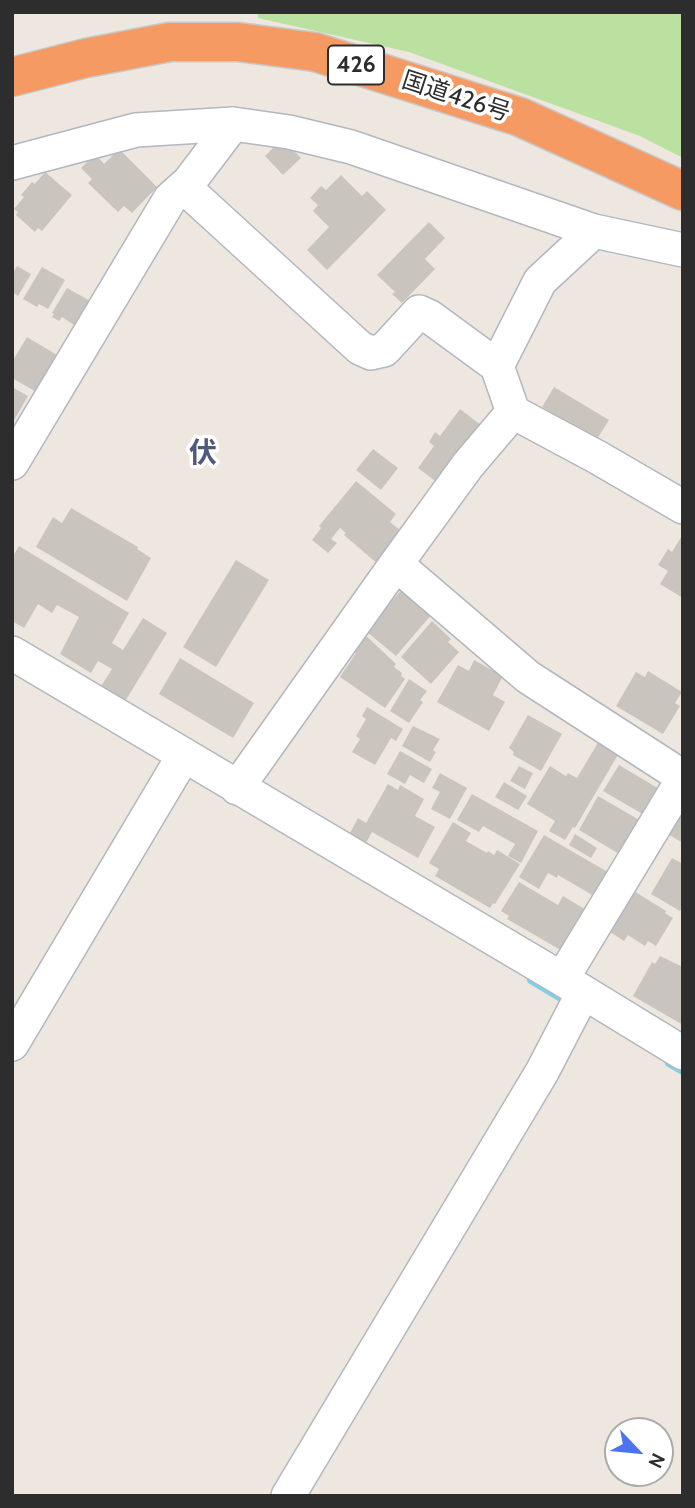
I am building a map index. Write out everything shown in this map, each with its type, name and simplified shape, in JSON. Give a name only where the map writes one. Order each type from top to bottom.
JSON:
[{"type":"highway","name":"国道426号","points":[[12,77],[86,58],[170,42],[238,42],[315,52],[520,117],[683,191]]},
{"type":"street","points":[[12,463],[170,199],[184,187],[233,124]]},
{"type":"street","points":[[12,163],[136,130],[233,124],[289,132],[351,147],[594,231],[683,250]]},
{"type":"street","points":[[184,187],[360,348],[371,353],[384,350],[419,313],[430,317],[497,366],[513,412],[683,507]]},
{"type":"street","points":[[497,366],[540,281],[594,231]]},
{"type":"street","points":[[237,788],[396,564],[468,466],[513,412]]},
{"type":"street","points":[[288,1496],[542,1072],[573,986],[683,778],[528,677],[396,564]]},
{"type":"street","points":[[12,653],[683,1053]]},
{"type":"street","points":[[12,1044],[184,755]]},
{"type":"green space","points":[[258,12],[683,12],[683,158],[640,136],[409,52],[258,18]]},
{"type":"building","points":[[282,139],[301,158],[283,175],[265,156]]},
{"type":"building","points":[[119,149],[157,187],[132,213],[124,206],[118,212],[88,183],[92,179],[81,168],[95,154],[104,164]]},
{"type":"building","points":[[45,172],[72,195],[42,231],[38,228],[35,232],[16,215],[18,212],[14,209],[24,197],[21,195]]},
{"type":"building","points":[[341,175],[362,196],[367,191],[386,210],[327,270],[307,250],[329,227],[313,211],[318,205],[310,198],[321,186],[326,190]]},
{"type":"building","points":[[429,222],[445,238],[425,259],[435,269],[402,303],[392,294],[395,292],[377,275]]},
{"type":"building","points":[[17,266],[31,274],[18,296],[12,292],[12,275]]},
{"type":"building","points":[[42,267],[65,280],[48,309],[39,304],[37,307],[23,299]]},
{"type":"building","points":[[67,288],[92,302],[77,327],[62,317],[59,321],[52,317]]},
{"type":"building","points":[[27,337],[62,358],[38,393],[12,378],[12,362]]},
{"type":"building","points":[[12,387],[28,396],[12,424]]},
{"type":"building","points":[[554,387],[609,420],[597,439],[542,407]]},
{"type":"building","points":[[460,409],[486,429],[443,487],[418,468],[434,446],[429,442],[435,432],[440,436]]},
{"type":"building","points":[[373,449],[398,468],[381,490],[356,470]]},
{"type":"building","points":[[356,481],[396,514],[390,522],[405,534],[379,565],[344,535],[346,533],[340,528],[331,539],[337,543],[328,553],[312,540],[321,528],[319,526]]},
{"type":"building","points":[[71,508],[138,547],[137,549],[151,558],[127,601],[36,547],[53,517],[62,523]]},
{"type":"building","points":[[683,534],[683,598],[660,584],[668,571],[658,565],[668,549],[672,552]]},
{"type":"building","points":[[19,546],[129,613],[112,643],[123,650],[143,618],[167,633],[124,703],[100,688],[112,669],[98,661],[91,673],[60,654],[79,617],[57,605],[52,613],[38,604],[24,628],[12,621],[12,558]]},
{"type":"building","points":[[236,560],[269,580],[216,667],[183,647]]},
{"type":"building","points":[[402,589],[432,614],[396,656],[361,627],[377,619]]},
{"type":"building","points":[[432,621],[451,639],[448,642],[459,652],[431,684],[401,657]]},
{"type":"building","points":[[360,630],[396,664],[394,667],[405,679],[385,708],[340,677],[356,653],[348,647]]},
{"type":"building","points":[[180,658],[254,703],[233,738],[159,694]]},
{"type":"building","points":[[474,660],[503,676],[493,695],[505,702],[489,731],[437,702],[458,665],[469,671]]},
{"type":"building","points":[[648,671],[682,692],[675,703],[680,706],[663,734],[616,706],[636,672],[645,677]]},
{"type":"building","points":[[409,679],[427,691],[409,723],[390,711]]},
{"type":"building","points":[[367,707],[403,729],[396,741],[391,738],[375,765],[352,752],[360,739],[356,736],[366,719],[362,716]]},
{"type":"building","points":[[528,715],[562,734],[541,771],[513,755],[514,752],[509,748]]},
{"type":"building","points":[[413,726],[440,739],[430,762],[402,746]]},
{"type":"building","points":[[599,741],[619,753],[575,828],[573,827],[565,840],[549,831],[555,821],[527,804],[550,766],[566,776],[568,773],[577,778]]},
{"type":"building","points":[[400,751],[432,769],[424,783],[410,775],[405,784],[387,774]]},
{"type":"building","points":[[619,765],[661,790],[646,816],[603,791]]},
{"type":"building","points":[[519,766],[533,773],[525,789],[510,781]]},
{"type":"building","points":[[440,773],[467,788],[450,819],[431,809],[440,792],[432,788]]},
{"type":"building","points":[[504,782],[527,796],[518,810],[495,797]]},
{"type":"building","points":[[388,784],[398,790],[400,785],[424,799],[415,816],[435,827],[418,858],[372,832],[366,843],[350,833],[358,818],[366,823]]},
{"type":"building","points":[[472,794],[538,831],[521,863],[508,856],[515,844],[483,826],[479,832],[457,820]]},
{"type":"building","points":[[683,795],[683,843],[661,830]]},
{"type":"building","points":[[598,796],[641,821],[621,855],[579,830]]},
{"type":"building","points":[[453,822],[471,833],[466,841],[487,853],[488,851],[494,855],[497,850],[520,864],[490,908],[435,876],[439,869],[429,863]]},
{"type":"building","points":[[575,834],[597,848],[591,858],[569,845]]},
{"type":"building","points":[[544,835],[613,875],[599,899],[558,875],[557,878],[548,873],[539,889],[519,877]]},
{"type":"building","points":[[672,858],[683,864],[683,906],[680,911],[651,894]]},
{"type":"building","points":[[519,882],[558,905],[563,896],[588,911],[564,952],[507,919],[509,916],[501,911]]},
{"type":"building","points":[[629,888],[673,918],[656,946],[648,941],[645,946],[628,935],[624,941],[604,928]]},
{"type":"building","points":[[660,956],[683,967],[683,1025],[633,996],[652,962],[655,964]]},
{"type":"waterway","points":[[531,980],[571,1004]]},
{"type":"waterway","points":[[669,1063],[683,1071]]},
{"type":"district","name":"伏","points":[[203,454]]}]
